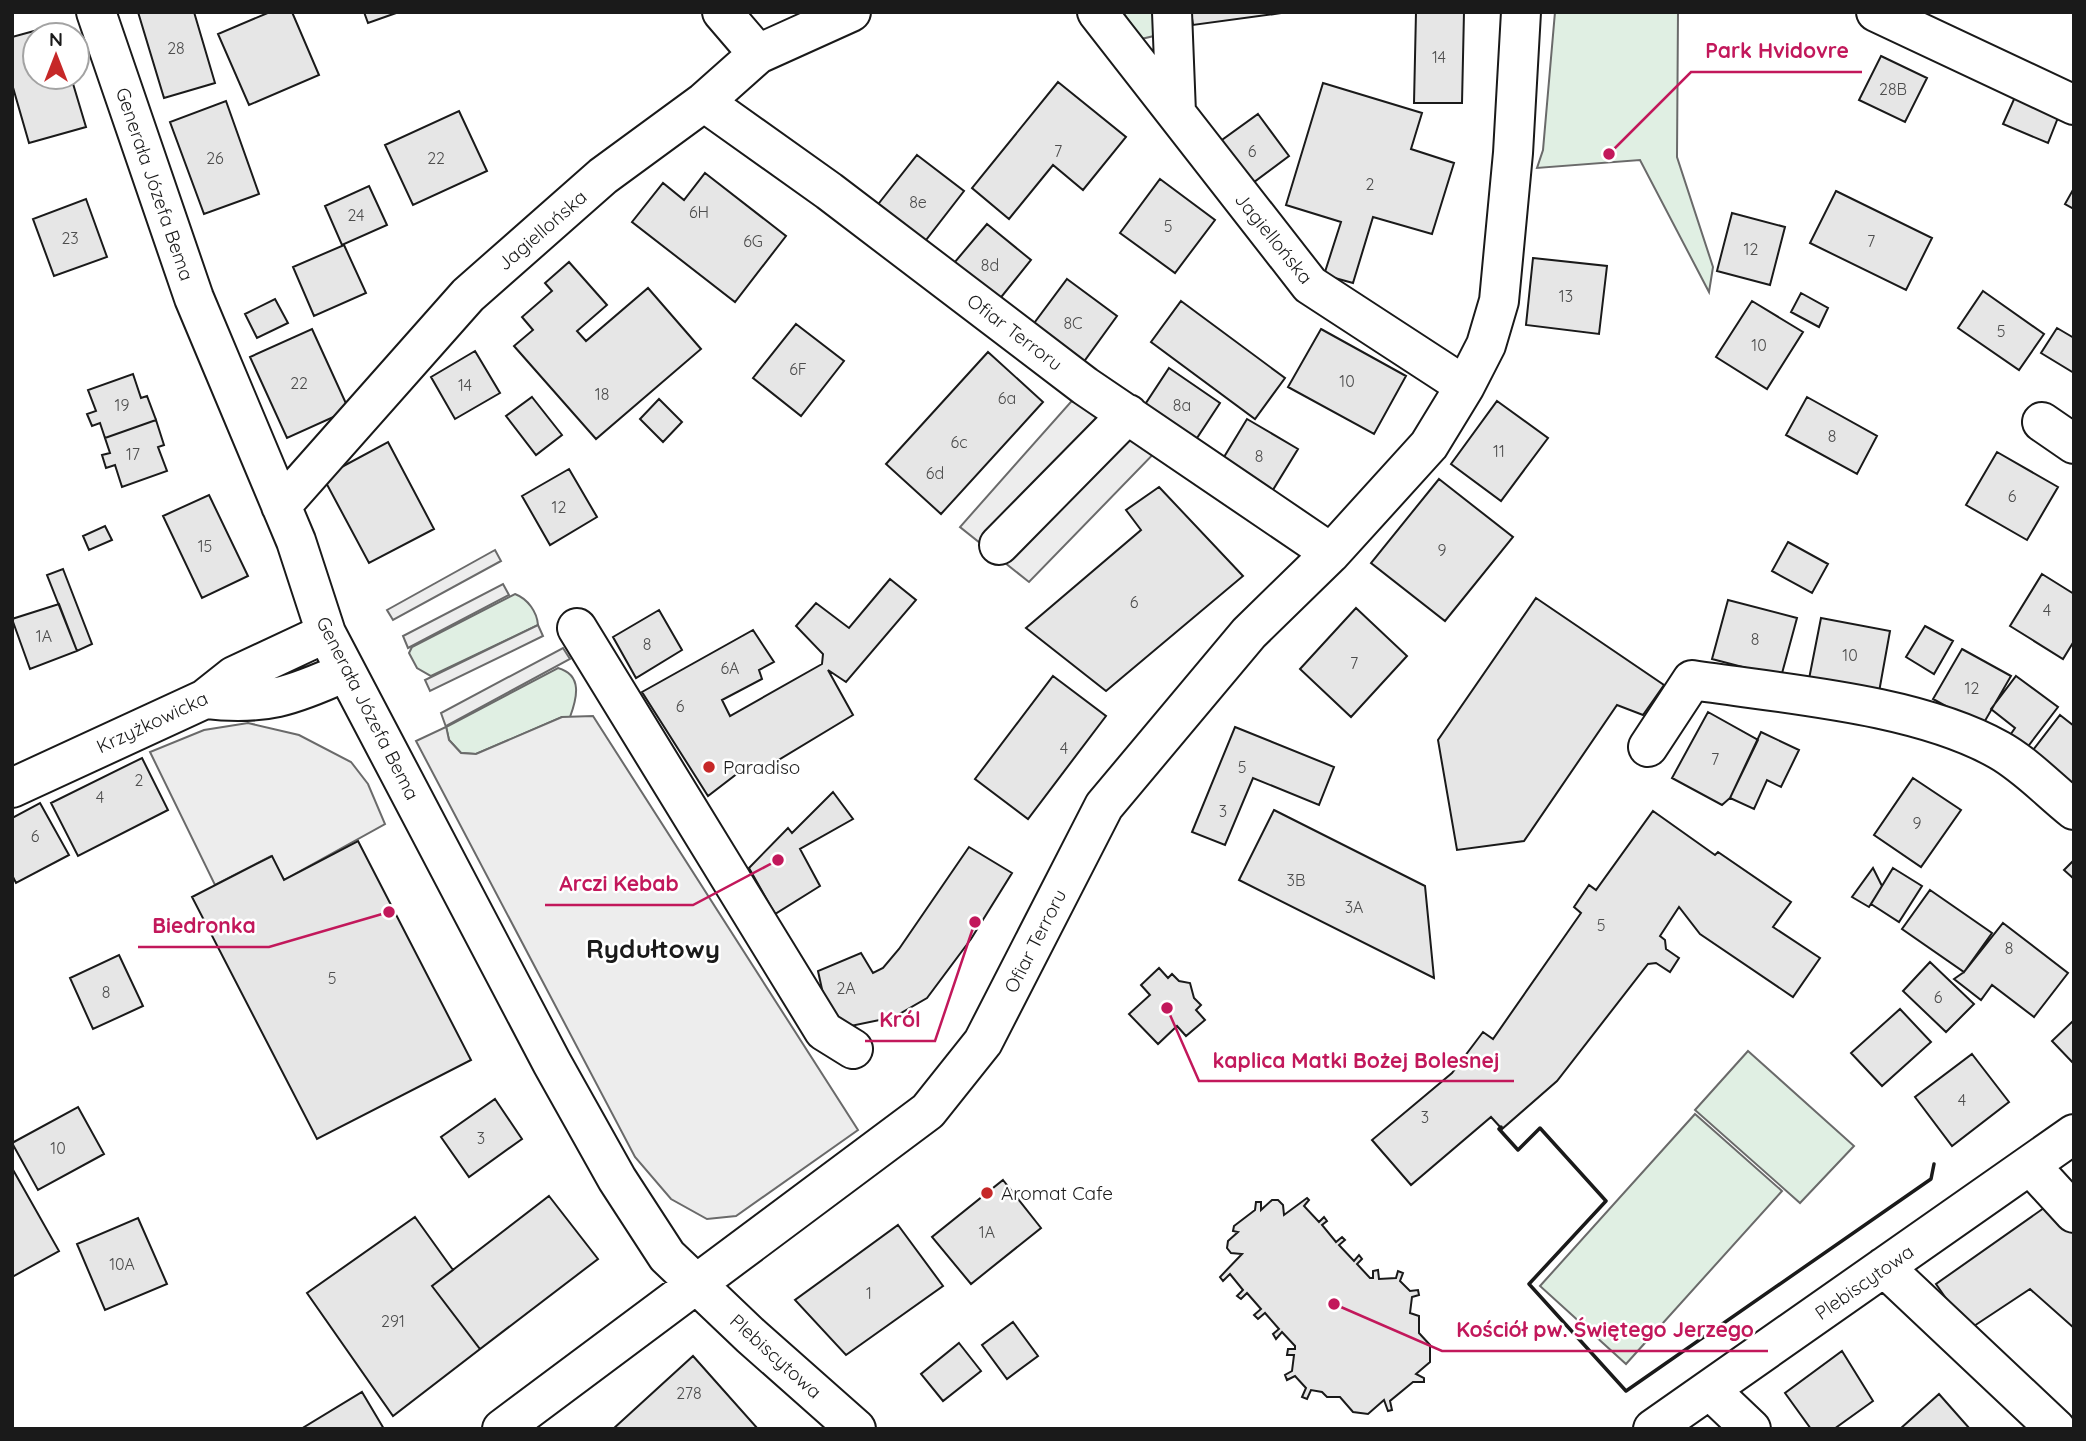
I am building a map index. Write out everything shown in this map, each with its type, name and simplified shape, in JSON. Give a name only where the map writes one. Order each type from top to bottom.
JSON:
[{"type":"street","name":"Generała Józefa Bema","points":[[96,12],[194,298],[296,541],[326,633],[611,1169],[667,1256],[695,1284]]},
{"type":"street","points":[[722,12],[758,54]]},
{"type":"street","name":"Jagiellońska","points":[[281,506],[468,295],[603,176],[704,102],[758,54],[851,12]]},
{"type":"street","name":"Jagiellońska","points":[[1097,12],[1310,285],[1465,386]]},
{"type":"street","points":[[1172,12],[1175,113]]},
{"type":"street","name":"Ofiar Terroru","points":[[502,1429],[881,1149],[928,1111],[947,1091],[983,1042],[1104,806],[1249,633],[1331,553],[1429,445],[1486,345],[1499,300],[1513,153],[1521,12]]},
{"type":"street","points":[[1876,12],[2074,105]]},
{"type":"street","name":"Ofiar Terroru","points":[[704,102],[829,191],[1085,386],[1331,553]]},
{"type":"street","points":[[999,545],[1128,414]]},
{"type":"street","points":[[2042,422],[2074,444]]},
{"type":"street","points":[[577,628],[824,1031],[853,1049]]},
{"type":"street","name":"Krzyżkowicka","points":[[12,788],[205,699],[234,676],[326,633]]},
{"type":"street","points":[[205,699],[242,704],[265,702],[345,672]]},
{"type":"street","points":[[1648,747],[1692,680],[1824,699],[1935,722],[2000,750],[2074,810]]},
{"type":"street","name":"Plebiscytowa","points":[[1653,1429],[2074,1134]]},
{"type":"street","points":[[2029,1165],[2074,1213]]},
{"type":"street","points":[[1884,1267],[2056,1429]]},
{"type":"street","name":"Plebiscytowa","points":[[695,1284],[856,1429]]},
{"type":"street","points":[[1710,1390],[1751,1429]]},
{"type":"green space","points":[[1123,12],[1167,12],[1171,32],[1141,39]]},
{"type":"green space","points":[[1555,12],[1678,12],[1677,157],[1713,267],[1709,292],[1640,160],[1537,168],[1543,150]]},
{"type":"green space","points":[[515,594],[531,607],[538,625],[431,676],[417,668],[409,653],[412,647]]},
{"type":"green space","points":[[558,668],[566,671],[575,682],[575,702],[570,717],[562,717],[476,754],[461,753],[449,740],[446,727]]},
{"type":"green space","points":[[1748,1051],[1854,1146],[1800,1203],[1695,1110]]},
{"type":"green space","points":[[1695,1114],[1782,1191],[1626,1364],[1540,1286]]},
{"type":"shaded area","points":[[1085,386],[1168,439],[1029,582],[960,527]]},
{"type":"shaded area","points":[[495,550],[501,561],[393,620],[387,610]]},
{"type":"shaded area","points":[[503,584],[509,595],[408,648],[403,636]]},
{"type":"shaded area","points":[[538,625],[543,636],[430,691],[425,680]]},
{"type":"shaded area","points":[[563,648],[570,659],[446,726],[449,740],[461,753],[476,754],[562,717],[593,716],[858,1130],[736,1216],[707,1219],[671,1199],[635,1157],[416,741],[446,727],[441,713]]},
{"type":"shaded area","points":[[248,723],[299,735],[351,762],[368,784],[385,824],[284,880],[271,856],[215,885],[150,752],[204,730]]},
{"type":"building","points":[[138,12],[194,12],[215,83],[164,98]]},
{"type":"building","points":[[270,12],[292,12],[319,75],[249,105],[218,34]]},
{"type":"building","points":[[364,12],[399,12],[368,23]]},
{"type":"building","points":[[1191,12],[1282,12],[1282,13],[1193,25]]},
{"type":"building","points":[[1416,12],[1464,12],[1462,103],[1414,103]]},
{"type":"building","points":[[21,35],[21,91],[75,91],[86,127],[29,143],[12,84],[12,37]]},
{"type":"building","points":[[1881,56],[1927,78],[1905,122],[1859,100]]},
{"type":"building","points":[[1058,82],[1126,137],[1083,190],[1053,165],[1009,219],[972,188]]},
{"type":"building","points":[[1323,83],[1422,113],[1411,149],[1454,163],[1432,234],[1373,217],[1353,283],[1324,275],[1341,222],[1286,205]]},
{"type":"building","points":[[2015,97],[2059,115],[2048,143],[2003,124]]},
{"type":"building","points":[[226,101],[259,194],[204,214],[170,122]]},
{"type":"building","points":[[459,111],[487,171],[413,205],[385,145]]},
{"type":"building","points":[[1258,114],[1289,156],[1246,188],[1215,145]]},
{"type":"building","points":[[917,155],[964,191],[919,249],[872,212]]},
{"type":"building","points":[[705,173],[786,236],[735,302],[632,222],[663,183],[684,200]]},
{"type":"building","points":[[1160,179],[1215,220],[1175,273],[1120,233]]},
{"type":"building","points":[[369,186],[387,225],[342,245],[325,206]]},
{"type":"building","points":[[2074,188],[2074,209],[2065,204]]},
{"type":"building","points":[[1836,191],[1932,238],[1906,290],[1810,243]]},
{"type":"building","points":[[86,199],[107,257],[54,276],[33,219]]},
{"type":"building","points":[[1732,213],[1785,227],[1770,285],[1717,271]]},
{"type":"building","points":[[987,224],[1031,260],[994,306],[949,269]]},
{"type":"building","points":[[344,245],[366,293],[314,316],[293,267]]},
{"type":"building","points":[[1533,258],[1607,266],[1599,334],[1526,325]]},
{"type":"building","points":[[569,262],[607,305],[577,331],[586,341],[648,288],[701,349],[596,439],[514,346],[533,330],[522,317],[552,291],[545,283]]},
{"type":"building","points":[[1067,279],[1117,316],[1080,367],[1029,330]]},
{"type":"building","points":[[1983,291],[2044,334],[2019,370],[1958,328]]},
{"type":"building","points":[[1801,293],[1828,308],[1819,327],[1791,312]]},
{"type":"building","points":[[275,299],[288,323],[257,338],[245,314]]},
{"type":"building","points":[[1181,301],[1285,378],[1255,419],[1151,342]]},
{"type":"building","points":[[1752,301],[1803,332],[1767,389],[1716,357]]},
{"type":"building","points":[[796,324],[844,361],[801,416],[753,378]]},
{"type":"building","points":[[2057,328],[2074,338],[2074,373],[2041,353]]},
{"type":"building","points":[[312,329],[349,410],[287,438],[250,357]]},
{"type":"building","points":[[1321,329],[1406,376],[1374,434],[1288,387]]},
{"type":"building","points":[[475,351],[500,393],[455,419],[431,377]]},
{"type":"building","points":[[988,352],[1043,402],[941,514],[886,464]]},
{"type":"building","points":[[1169,368],[1220,403],[1195,441],[1144,406]]},
{"type":"building","points":[[133,374],[141,398],[147,396],[156,420],[105,438],[100,423],[92,426],[87,414],[96,411],[88,390]]},
{"type":"building","points":[[532,397],[562,435],[536,455],[506,416]]},
{"type":"building","points":[[1807,397],[1877,436],[1857,474],[1786,435]]},
{"type":"building","points":[[659,399],[682,422],[663,442],[640,419]]},
{"type":"building","points":[[1497,401],[1548,438],[1501,501],[1451,464]]},
{"type":"building","points":[[1247,419],[1298,449],[1271,493],[1221,462]]},
{"type":"building","points":[[156,420],[164,445],[158,447],[167,471],[122,487],[115,465],[106,468],[102,455],[110,453],[105,438]]},
{"type":"building","points":[[388,442],[434,529],[369,563],[323,477]]},
{"type":"building","points":[[1997,452],[2058,487],[2027,540],[1966,505]]},
{"type":"building","points":[[569,469],[597,517],[550,545],[522,496]]},
{"type":"building","points":[[1439,479],[1513,537],[1445,621],[1371,563]]},
{"type":"building","points":[[1159,487],[1243,576],[1106,691],[1026,628],[1141,530],[1126,510]]},
{"type":"building","points":[[209,495],[248,576],[202,598],[163,516]]},
{"type":"building","points":[[105,526],[112,540],[89,550],[83,536]]},
{"type":"building","points":[[1788,542],[1828,564],[1812,593],[1772,571]]},
{"type":"building","points":[[63,569],[92,644],[77,651],[47,575]]},
{"type":"building","points":[[2042,574],[2074,594],[2074,641],[2063,659],[2010,626]]},
{"type":"building","points":[[890,579],[916,600],[846,682],[828,670],[853,715],[757,773],[751,763],[708,796],[642,692],[753,630],[774,662],[759,670],[762,679],[722,700],[730,716],[822,664],[823,654],[796,626],[816,603],[849,628]]},
{"type":"building","points":[[1536,598],[1664,685],[1643,715],[1617,705],[1524,841],[1457,850],[1438,740]]},
{"type":"building","points":[[1728,600],[1797,618],[1781,677],[1712,659]]},
{"type":"building","points":[[59,604],[77,651],[30,669],[12,619]]},
{"type":"building","points":[[1356,608],[1407,656],[1351,717],[1300,669]]},
{"type":"building","points":[[659,610],[682,650],[636,678],[613,637]]},
{"type":"building","points":[[1821,618],[1890,631],[1879,692],[1809,679]]},
{"type":"building","points":[[1925,626],[1953,641],[1934,674],[1906,657]]},
{"type":"building","points":[[1962,649],[2011,676],[1982,726],[1933,699]]},
{"type":"building","points":[[1053,676],[1106,716],[1028,819],[975,779]]},
{"type":"building","points":[[2016,676],[2058,707],[2023,753],[2006,741],[2015,728],[1991,709]]},
{"type":"building","points":[[1708,712],[1758,740],[1730,798],[1722,805],[1672,778]]},
{"type":"building","points":[[2060,715],[2074,726],[2074,788],[2030,754]]},
{"type":"building","points":[[1235,727],[1334,767],[1319,805],[1253,778],[1225,845],[1192,832]]},
{"type":"building","points":[[1761,732],[1799,750],[1781,787],[1767,780],[1754,809],[1730,798]]},
{"type":"building","points":[[142,758],[168,810],[78,856],[51,803]]},
{"type":"building","points":[[1913,778],[1961,810],[1921,867],[1874,835]]},
{"type":"building","points":[[833,792],[853,819],[800,849],[820,886],[775,914],[749,868],[788,828],[792,833]]},
{"type":"building","points":[[40,803],[69,855],[16,883],[12,875],[12,818]]},
{"type":"building","points":[[1274,810],[1425,886],[1434,978],[1239,880]]},
{"type":"building","points":[[1653,811],[1715,855],[1718,852],[1791,902],[1773,927],[1820,958],[1793,997],[1700,934],[1679,907],[1660,936],[1665,940],[1666,949],[1679,958],[1670,972],[1656,963],[1648,964],[1557,1081],[1502,1129],[1491,1117],[1411,1185],[1372,1140],[1452,1073],[1483,1032],[1493,1039],[1581,913],[1574,907],[1589,885],[1596,890]]},
{"type":"building","points":[[358,841],[471,1060],[317,1139],[192,897],[272,856],[284,880]]},
{"type":"building","points":[[969,847],[1012,873],[971,939],[927,998],[894,1017],[846,1027],[825,1003],[818,971],[861,953],[873,973],[883,968]]},
{"type":"building","points":[[2074,860],[2074,879],[2064,870]]},
{"type":"building","points":[[1873,868],[1882,886],[1869,907],[1852,897]]},
{"type":"building","points":[[1893,868],[1922,886],[1899,922],[1871,904]]},
{"type":"building","points":[[1930,890],[1992,933],[1964,972],[1902,929]]},
{"type":"building","points":[[2003,923],[2068,973],[2034,1017],[1992,985],[1981,1000],[1954,979],[1964,972]]},
{"type":"building","points":[[119,955],[143,1006],[93,1029],[70,978]]},
{"type":"building","points":[[1930,962],[1974,1004],[1946,1032],[1903,991]]},
{"type":"building","points":[[1159,968],[1168,978],[1172,974],[1179,981],[1190,983],[1194,998],[1201,1005],[1196,1010],[1205,1020],[1186,1036],[1177,1026],[1158,1044],[1129,1014],[1150,995],[1141,985]]},
{"type":"building","points":[[1900,1009],[1931,1042],[1882,1086],[1851,1053]]},
{"type":"building","points":[[2074,1020],[2074,1064],[2052,1041]]},
{"type":"building","points":[[1972,1054],[2009,1102],[1952,1146],[1915,1097]]},
{"type":"building","points":[[495,1099],[522,1139],[469,1177],[441,1137]]},
{"type":"building","points":[[78,1107],[104,1154],[38,1190],[12,1143]]},
{"type":"building","points":[[12,1168],[59,1251],[12,1277]]},
{"type":"building","points":[[1003,1180],[1041,1228],[971,1284],[932,1237]]},
{"type":"building","points":[[549,1196],[598,1259],[480,1349],[432,1286]]},
{"type":"building","points":[[1307,1198],[1309,1200],[1304,1206],[1319,1222],[1324,1217],[1327,1221],[1322,1225],[1336,1242],[1342,1237],[1345,1240],[1339,1245],[1354,1261],[1359,1255],[1362,1259],[1357,1264],[1370,1278],[1373,1278],[1373,1271],[1378,1270],[1379,1279],[1396,1278],[1398,1271],[1403,1273],[1400,1281],[1410,1291],[1418,1290],[1419,1295],[1412,1297],[1410,1313],[1419,1316],[1419,1333],[1430,1345],[1430,1362],[1416,1374],[1424,1378],[1424,1382],[1413,1382],[1390,1401],[1392,1410],[1388,1411],[1384,1400],[1368,1414],[1353,1412],[1340,1397],[1327,1397],[1322,1392],[1311,1390],[1307,1399],[1302,1397],[1306,1388],[1295,1376],[1287,1380],[1285,1375],[1292,1371],[1294,1355],[1287,1355],[1288,1349],[1295,1349],[1295,1346],[1282,1332],[1276,1339],[1273,1334],[1279,1329],[1265,1313],[1258,1319],[1254,1315],[1261,1309],[1247,1293],[1241,1299],[1237,1296],[1243,1290],[1230,1274],[1223,1281],[1220,1277],[1242,1254],[1231,1253],[1227,1248],[1228,1241],[1238,1232],[1233,1231],[1234,1226],[1255,1210],[1256,1202],[1261,1202],[1261,1210],[1272,1200],[1278,1200],[1283,1205],[1284,1215]]},
{"type":"building","points":[[2051,1203],[2074,1225],[2074,1328],[2030,1289],[1968,1330],[1936,1284]]},
{"type":"building","points":[[415,1217],[453,1270],[432,1286],[480,1349],[393,1416],[307,1293]]},
{"type":"building","points":[[138,1218],[167,1284],[105,1310],[77,1244]]},
{"type":"building","points":[[898,1225],[943,1286],[846,1355],[795,1300]]},
{"type":"building","points":[[1013,1322],[1038,1356],[1007,1379],[982,1345]]},
{"type":"building","points":[[959,1343],[981,1371],[943,1401],[921,1374]]},
{"type":"building","points":[[1842,1351],[1873,1401],[1834,1429],[1811,1429],[1785,1393]]},
{"type":"building","points":[[693,1356],[758,1429],[613,1429]]},
{"type":"building","points":[[362,1392],[384,1429],[301,1429]]},
{"type":"building","points":[[1939,1394],[1970,1429],[1900,1429]]},
{"type":"wall","points":[[1501,1127],[1499,1129],[1518,1150],[1540,1128],[1606,1201],[1529,1284],[1626,1391],[1931,1179],[1934,1164]]},
{"type":"place","name":"Park Hvidovre","points":[[1609,154]]},
{"type":"place","name":"Paradiso","points":[[709,767]]},
{"type":"place","name":"Arczi Kebab","points":[[778,860]]},
{"type":"place","name":"Biedronka","points":[[389,912]]},
{"type":"place","name":"Król","points":[[975,922]]},
{"type":"place","name":"kaplica Matki Bożej Bolesnej","points":[[1167,1008]]},
{"type":"place","name":"Aromat Cafe","points":[[987,1193]]},
{"type":"place","name":"Kościół pw. Świętego Jerzego","points":[[1334,1304]]},
{"type":"district","name":"Rydułtowy","points":[[653,948]]}]
